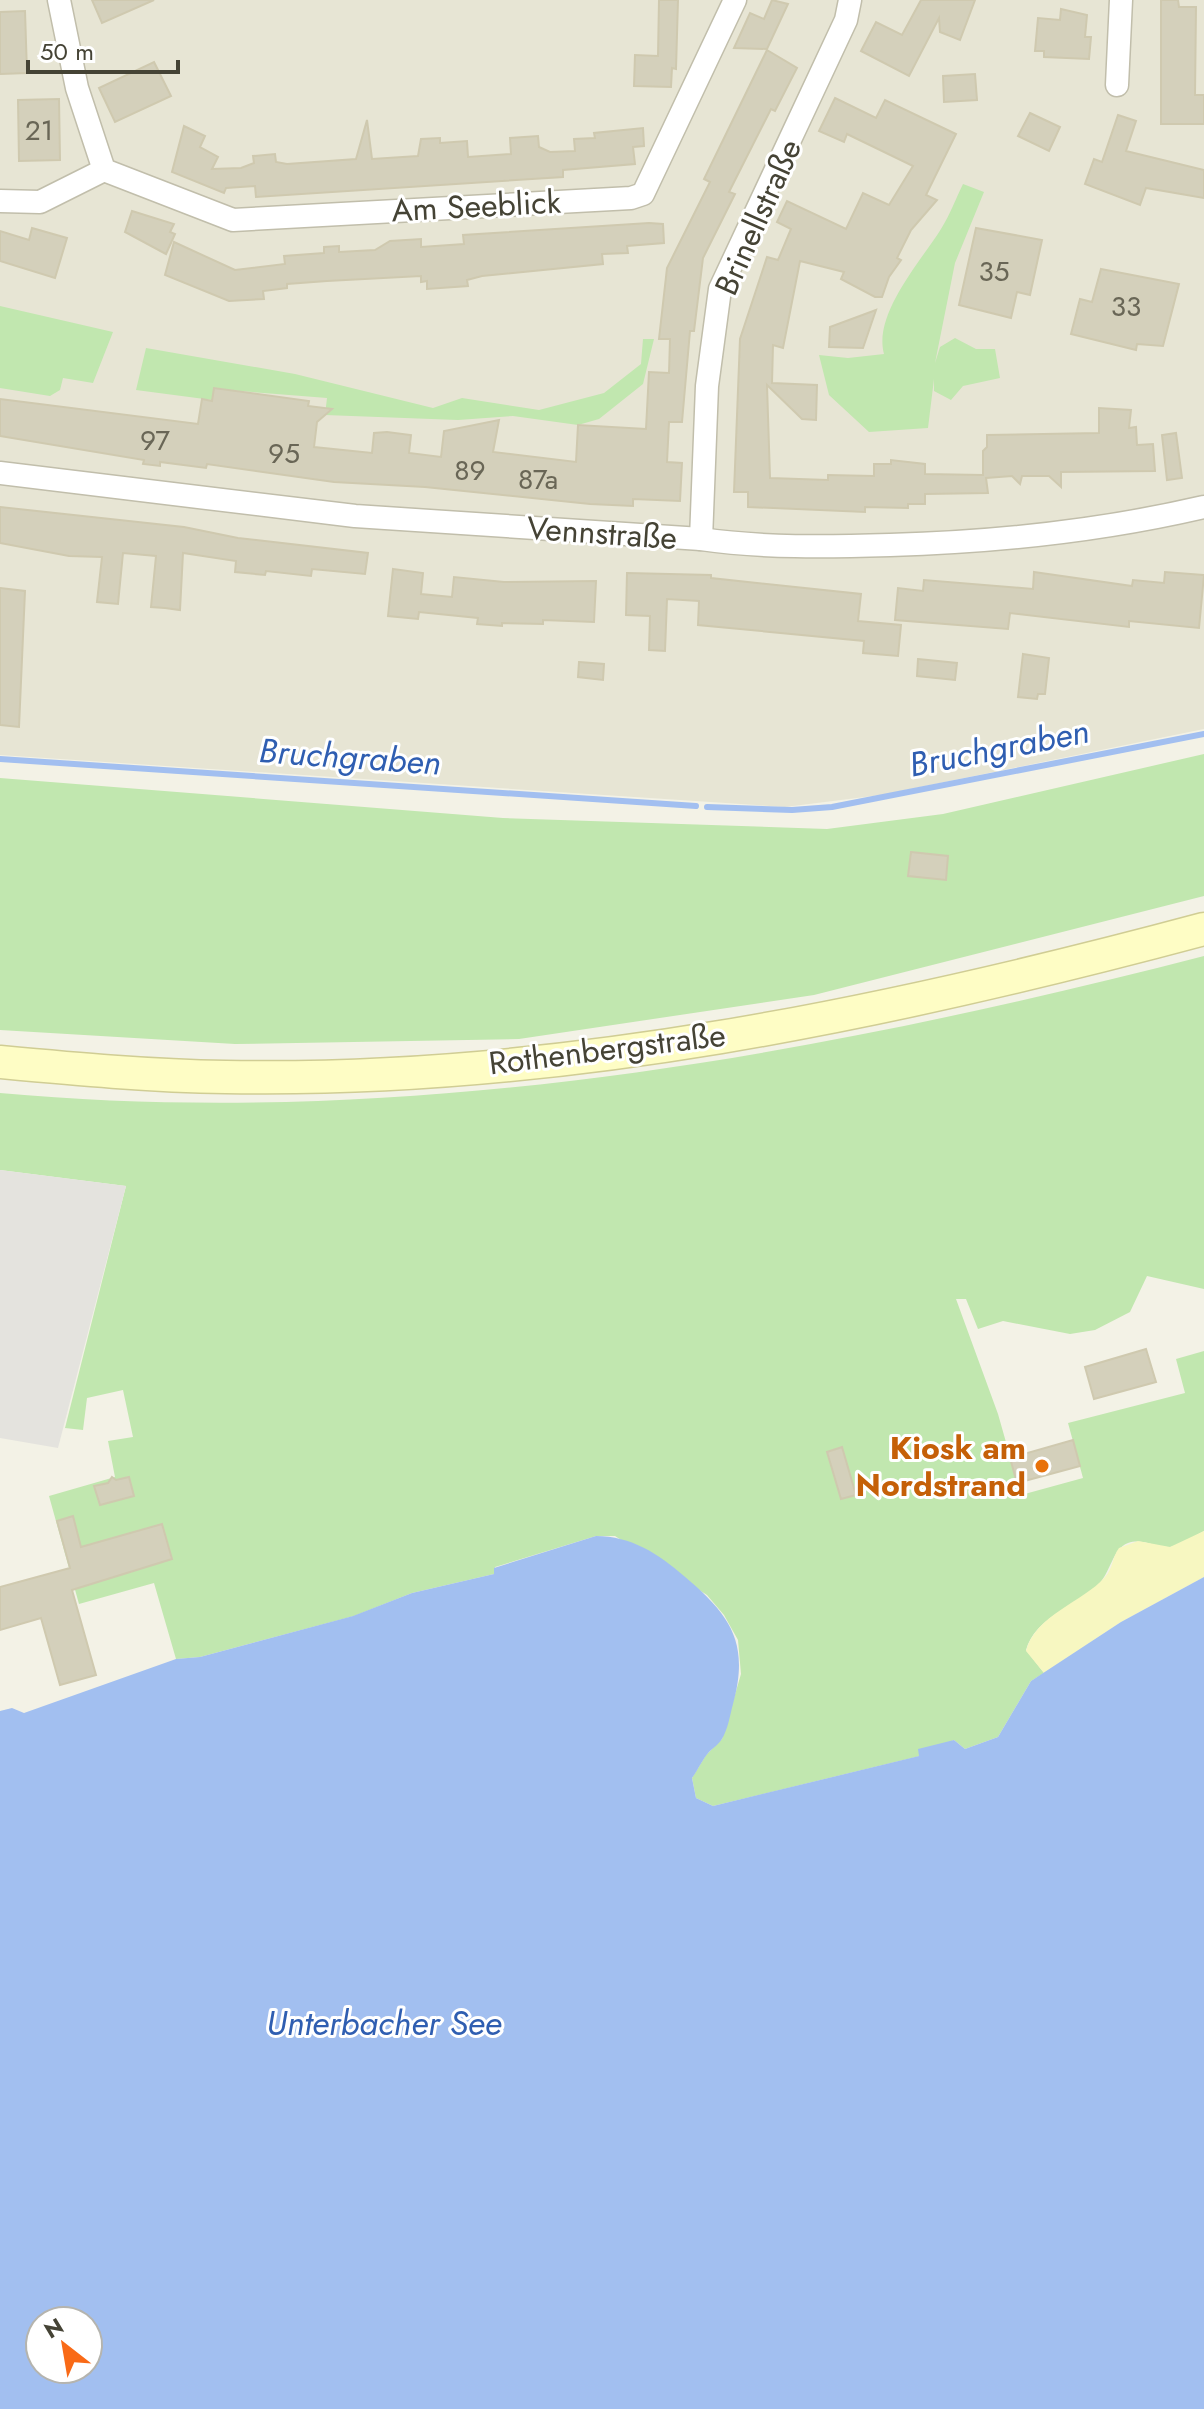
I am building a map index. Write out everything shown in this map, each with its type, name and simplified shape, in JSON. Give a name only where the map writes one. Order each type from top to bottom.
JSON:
[{"type":"main road","name":"Rothenbergstraße","points":[[0,1062],[226,1077],[370,1075],[526,1062],[810,1021],[1071,964],[1204,929]]},
{"type":"street","points":[[0,201],[40,202],[104,170],[77,88],[59,0]]},
{"type":"street","name":"Am Seeblick","points":[[104,170],[233,220],[631,198],[643,194],[650,184],[735,0]]},
{"type":"street","name":"Brinellstraße","points":[[701,539],[707,386],[720,289],[846,20],[850,0]]},
{"type":"street","points":[[1117,85],[1121,0]]},
{"type":"street","name":"Vennstraße","points":[[0,473],[355,516],[701,539],[756,546],[972,542],[1131,524],[1204,507]]},
{"type":"shaded area","points":[[0,0],[1204,0],[1204,729],[881,795],[785,807],[0,755]]},
{"type":"shaded area","points":[[963,184],[984,192],[955,263],[935,363],[940,347],[955,338],[976,349],[995,349],[1000,378],[963,386],[951,400],[934,391],[934,379],[928,428],[869,432],[829,395],[819,355],[848,358],[884,354],[882,338],[892,305],[944,224]]},
{"type":"shaded area","points":[[0,306],[113,332],[93,383],[63,378],[60,390],[50,396],[0,388]]},
{"type":"shaded area","points":[[643,339],[654,339],[643,384],[599,419],[578,425],[513,416],[458,420],[325,415],[327,398],[214,389],[212,400],[136,390],[146,348],[295,374],[433,408],[462,398],[539,410],[604,393],[641,364]]},
{"type":"shaded area","points":[[1204,754],[1204,896],[814,995],[519,1039],[235,1044],[0,1030],[0,778],[503,818],[827,829],[943,814]]},
{"type":"shaded area","points":[[1204,956],[1204,1289],[1147,1276],[1130,1312],[1095,1330],[1070,1334],[1003,1321],[978,1329],[966,1299],[956,1299],[998,1414],[1021,1495],[1083,1478],[1068,1423],[1185,1393],[1176,1359],[1204,1351],[1204,1531],[1170,1547],[1128,1543],[1118,1550],[1097,1586],[1038,1629],[1026,1650],[1044,1673],[1031,1681],[998,1737],[965,1749],[954,1740],[920,1756],[713,1806],[696,1798],[692,1778],[706,1755],[722,1739],[741,1674],[738,1640],[724,1615],[707,1595],[615,1536],[596,1536],[495,1567],[494,1574],[412,1593],[354,1616],[200,1657],[176,1659],[154,1583],[79,1604],[49,1496],[115,1477],[108,1441],[133,1437],[123,1390],[87,1398],[83,1430],[65,1428],[126,1186],[0,1170],[0,1093],[152,1102],[305,1101],[456,1093],[607,1076],[758,1053],[907,1025]]},
{"type":"shaded area","points":[[0,1170],[126,1186],[58,1448],[0,1438]]},
{"type":"sand","points":[[1204,1531],[1204,1577],[1121,1622],[1044,1673],[1026,1651],[1039,1627],[1105,1577],[1119,1548],[1138,1541],[1170,1547]]},
{"type":"water","name":"Unterbacher See","points":[[596,1536],[609,1537],[633,1543],[665,1560],[700,1590],[732,1631],[739,1663],[738,1682],[726,1731],[692,1778],[696,1798],[713,1806],[919,1756],[918,1749],[954,1740],[965,1749],[998,1737],[1031,1681],[1121,1622],[1204,1577],[1204,2409],[0,2409],[0,1711],[12,1708],[24,1713],[176,1659],[200,1657],[353,1616],[412,1593],[494,1574],[494,1568]]},
{"type":"building","points":[[92,0],[154,0],[102,23]]},
{"type":"building","points":[[659,0],[678,0],[676,69],[672,68],[671,87],[634,86],[635,55],[658,56]]},
{"type":"building","points":[[772,0],[788,4],[767,49],[734,48],[750,13],[764,19]]},
{"type":"building","points":[[921,0],[975,0],[960,40],[940,32],[939,18],[909,76],[861,51],[876,22],[902,35]]},
{"type":"building","points":[[1161,0],[1178,0],[1179,7],[1196,7],[1195,95],[1204,95],[1204,124],[1161,124]]},
{"type":"building","points":[[1061,9],[1087,15],[1085,37],[1091,37],[1089,59],[1044,57],[1044,51],[1035,51],[1038,18],[1060,20]]},
{"type":"building","points":[[25,11],[27,73],[0,74],[0,12]]},
{"type":"building","points":[[767,50],[797,68],[775,111],[771,109],[729,192],[735,194],[703,258],[694,331],[690,331],[682,422],[669,422],[667,462],[682,463],[680,501],[633,499],[633,506],[590,504],[425,487],[334,482],[207,464],[206,468],[160,462],[160,466],[143,464],[144,460],[0,436],[0,399],[198,424],[202,399],[212,401],[214,388],[309,401],[308,406],[332,409],[317,422],[314,447],[372,453],[374,433],[387,432],[411,435],[409,453],[441,457],[444,431],[499,420],[493,452],[576,462],[578,425],[646,429],[649,372],[669,373],[670,339],[659,339],[667,268],[710,182],[704,179]]},
{"type":"building","points":[[154,62],[171,96],[115,122],[99,88]]},
{"type":"building","points":[[975,74],[977,100],[944,102],[943,76]]},
{"type":"building","points":[[835,98],[876,118],[885,100],[956,134],[926,195],[937,200],[911,230],[897,258],[901,260],[889,277],[882,297],[875,297],[841,279],[844,272],[800,261],[783,348],[773,345],[772,383],[817,385],[816,420],[802,419],[767,385],[770,478],[828,480],[828,475],[874,476],[874,464],[891,464],[891,460],[925,464],[925,474],[983,475],[987,435],[1099,433],[1099,408],[1131,410],[1129,428],[1136,427],[1137,445],[1153,444],[1155,471],[1061,472],[1061,487],[1049,476],[1022,476],[1020,484],[1012,476],[986,478],[988,493],[925,494],[925,504],[908,504],[908,508],[865,507],[865,512],[748,507],[748,492],[734,492],[740,339],[767,257],[778,260],[791,229],[777,222],[787,201],[846,229],[863,193],[889,205],[913,166],[847,134],[844,142],[819,131]]},
{"type":"building","points":[[59,99],[60,160],[19,161],[18,100]]},
{"type":"building","points":[[1030,113],[1060,127],[1049,151],[1018,136]]},
{"type":"building","points":[[1118,115],[1136,121],[1126,151],[1204,170],[1204,198],[1146,188],[1140,205],[1085,184],[1094,159],[1102,162]]},
{"type":"building","points":[[367,120],[372,159],[418,156],[421,139],[440,138],[440,143],[467,141],[468,157],[511,154],[510,138],[538,136],[539,147],[550,152],[575,151],[574,139],[595,138],[594,133],[643,128],[644,146],[633,147],[635,164],[563,170],[563,177],[256,197],[255,186],[226,188],[224,193],[172,172],[184,126],[205,136],[200,147],[218,157],[212,169],[241,168],[254,163],[253,156],[275,154],[276,162],[287,164],[356,159]]},
{"type":"building","points":[[132,211],[174,224],[170,232],[175,234],[166,254],[125,232]]},
{"type":"building","points":[[663,224],[664,243],[627,246],[628,253],[602,254],[603,264],[482,276],[467,280],[468,286],[427,289],[427,281],[421,282],[421,276],[327,281],[287,284],[287,288],[263,291],[264,299],[229,301],[165,275],[174,242],[235,270],[285,264],[284,256],[324,253],[324,247],[339,246],[339,252],[375,250],[390,241],[421,239],[421,247],[464,244],[463,235]]},
{"type":"building","points":[[32,228],[67,238],[55,278],[0,261],[0,231],[29,240]]},
{"type":"building","points":[[976,228],[1042,240],[1030,295],[1017,292],[1011,318],[959,305]]},
{"type":"building","points":[[1101,269],[1179,284],[1163,346],[1137,344],[1136,350],[1071,334],[1080,299],[1092,302]]},
{"type":"building","points":[[876,310],[863,348],[829,347],[830,327]]},
{"type":"building","points":[[1176,433],[1182,478],[1167,480],[1162,435]]},
{"type":"building","points":[[0,507],[184,527],[238,538],[368,553],[365,574],[312,569],[311,576],[266,571],[265,575],[235,572],[236,561],[183,553],[180,610],[151,607],[156,556],[123,553],[118,604],[97,602],[102,557],[69,556],[0,543]]},
{"type":"building","points":[[393,569],[423,573],[421,594],[452,597],[454,577],[504,582],[596,581],[594,622],[543,620],[543,624],[502,623],[502,626],[477,624],[478,618],[419,612],[418,619],[388,616]]},
{"type":"building","points":[[1034,572],[1132,586],[1133,580],[1164,583],[1165,572],[1204,575],[1199,628],[1129,621],[1129,627],[1010,613],[1008,629],[895,620],[898,588],[923,591],[924,580],[1033,589]]},
{"type":"building","points":[[627,573],[711,575],[711,578],[861,594],[858,621],[901,625],[898,656],[863,653],[864,641],[698,625],[699,601],[667,599],[665,651],[649,650],[650,616],[626,615]]},
{"type":"building","points":[[0,588],[25,591],[19,727],[0,725]]},
{"type":"building","points":[[1023,654],[1049,658],[1045,694],[1038,694],[1037,699],[1018,697]]},
{"type":"building","points":[[918,659],[957,663],[955,680],[917,676]]},
{"type":"building","points":[[579,662],[604,664],[603,680],[578,677]]},
{"type":"building","points":[[911,852],[948,856],[946,880],[908,876]]},
{"type":"building","points":[[1146,1349],[1156,1382],[1094,1399],[1085,1367]]},
{"type":"building","points":[[1073,1440],[1080,1466],[1017,1483],[1010,1458]]},
{"type":"building","points":[[842,1447],[856,1495],[841,1499],[827,1452]]},
{"type":"building","points":[[112,1477],[116,1480],[129,1477],[134,1496],[100,1505],[94,1486],[108,1483]]},
{"type":"building","points":[[73,1516],[81,1547],[162,1524],[172,1559],[72,1590],[96,1675],[60,1685],[41,1618],[0,1630],[0,1587],[70,1568],[57,1521]]},
{"type":"waterway","name":"Bruchgraben","points":[[707,807],[792,810],[832,807],[1204,734]]},
{"type":"waterway","name":"Bruchgraben","points":[[0,759],[696,806]]},
{"type":"place","name":"Kiosk am Nordstrand","points":[[1042,1466]]}]
